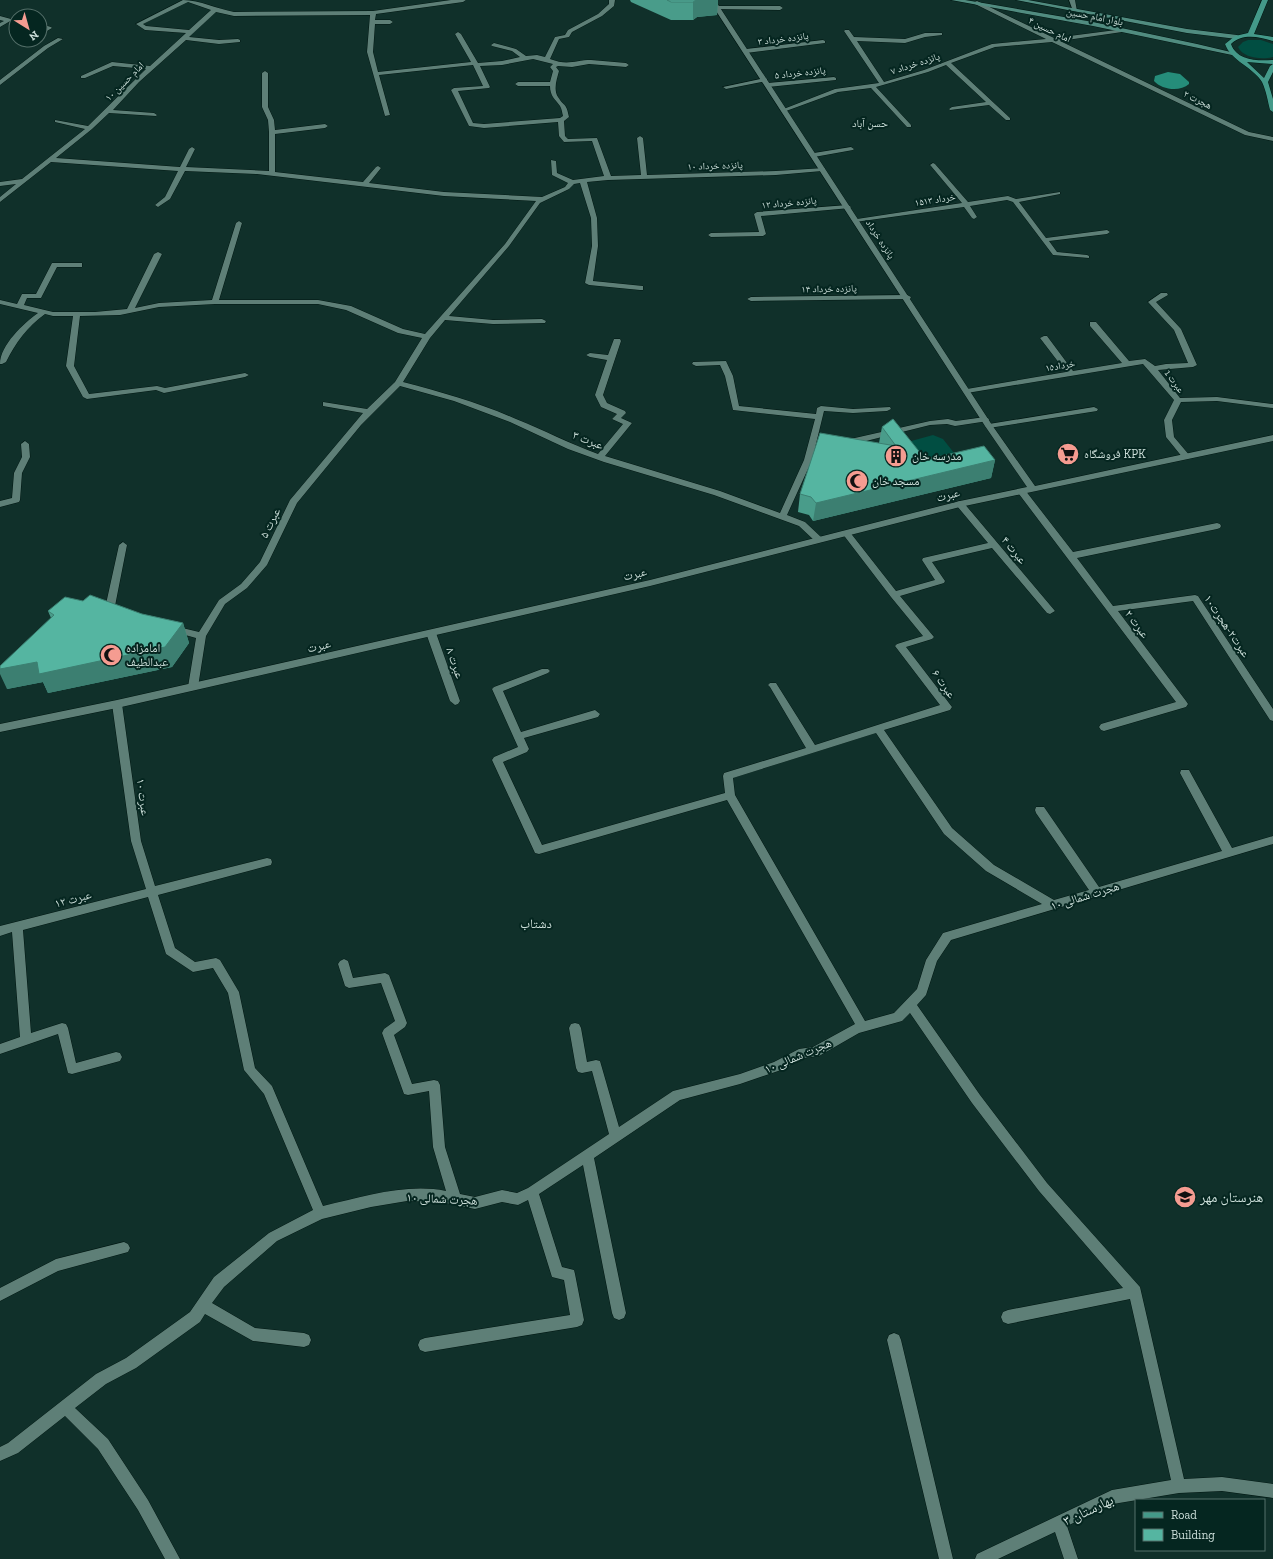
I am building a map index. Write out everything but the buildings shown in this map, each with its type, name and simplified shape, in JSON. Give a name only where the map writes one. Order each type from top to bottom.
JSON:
[{"type":"main road","name":"بلوار امام حسین","points":[[954,0],[1122,30],[1232,53]]},
{"type":"main road","name":"بلوار امام حسین","points":[[1020,0],[1187,31],[1237,37]]},
{"type":"main road","points":[[1250,35],[1265,0]]},
{"type":"main road","points":[[1273,39],[1250,35],[1237,37],[1231,40],[1228,44],[1228,48],[1232,53],[1239,57],[1265,82],[1273,109]]},
{"type":"main road","points":[[1239,57],[1258,62],[1273,62]]},
{"type":"main road","points":[[1265,82],[1273,66]]},
{"type":"street","points":[[190,32],[145,28],[139,24],[188,0],[215,10],[234,14],[373,13],[463,0]]},
{"type":"street","points":[[547,60],[557,38],[567,36],[570,31],[600,14],[612,5],[612,0]]},
{"type":"street","name":"پانزده خرداد","points":[[712,0],[907,297],[989,426],[1033,489]]},
{"type":"street","points":[[1072,0],[1075,10]]},
{"type":"street","name":"امام حسین ۴","points":[[977,3],[1116,70]]},
{"type":"street","points":[[718,8],[780,8]]},
{"type":"street","name":"امام حسین ۱۰","points":[[0,200],[90,128],[151,68],[215,10]]},
{"type":"street","points":[[373,13],[370,52],[387,115]]},
{"type":"street","points":[[0,18],[8,20]]},
{"type":"street","points":[[0,25],[8,20]]},
{"type":"street","points":[[372,22],[390,22]]},
{"type":"street","name":"پانزده خرداد ۷","points":[[784,110],[837,90],[884,84],[926,71],[994,45],[1053,40],[1122,30]]},
{"type":"street","points":[[847,31],[884,84]]},
{"type":"street","points":[[458,34],[476,64],[487,88],[454,90],[471,125],[484,126],[561,120],[566,117],[564,106],[558,102],[552,90],[552,84],[556,71],[553,67],[557,64]]},
{"type":"street","points":[[853,39],[905,41],[925,35],[940,34]]},
{"type":"street","points":[[184,38],[219,42],[238,41]]},
{"type":"street","points":[[0,83],[46,47],[60,39]]},
{"type":"street","name":"پانزده خرداد ۳","points":[[746,51],[823,42]]},
{"type":"street","points":[[494,45],[514,49],[520,52],[524,57]]},
{"type":"street","points":[[376,74],[511,61],[524,57],[540,57],[557,64],[572,65],[589,62],[626,65]]},
{"type":"street","points":[[948,63],[1008,119]]},
{"type":"street","points":[[83,77],[101,71],[112,64],[151,68]]},
{"type":"street","name":"هجرت ۲","points":[[1116,70],[1247,134],[1273,139]]},
{"type":"street","points":[[265,73],[265,106],[271,120],[272,132],[272,174]]},
{"type":"street","name":"پانزده خرداد ۵","points":[[726,87],[834,78]]},
{"type":"street","points":[[518,84],[552,84]]},
{"type":"street","points":[[872,86],[909,126]]},
{"type":"street","points":[[952,109],[990,102]]},
{"type":"street","points":[[108,111],[154,115]]},
{"type":"street","points":[[561,120],[562,136],[566,141],[595,139],[608,178]]},
{"type":"street","points":[[58,121],[90,128]]},
{"type":"street","points":[[272,132],[325,126]]},
{"type":"street","points":[[640,138],[644,176]]},
{"type":"street","points":[[158,205],[168,198],[192,149]]},
{"type":"street","points":[[814,155],[851,149]]},
{"type":"street","points":[[50,160],[272,174],[364,186],[444,194],[543,200]]},
{"type":"street","points":[[398,383],[427,337],[507,245],[538,202],[566,188],[572,182],[554,174],[553,161]]},
{"type":"street","points":[[933,165],[966,204],[974,217]]},
{"type":"street","points":[[364,186],[378,168]]},
{"type":"street","name":"پانزده خرداد ۱۰","points":[[572,182],[608,178],[624,179],[644,176],[776,173],[822,169]]},
{"type":"street","points":[[0,184],[24,181]]},
{"type":"street","points":[[583,181],[594,218],[595,246],[589,283],[640,288]]},
{"type":"street","name":"۱۵خرداد ۱۳","points":[[856,221],[1008,198],[1015,201],[1058,193]]},
{"type":"street","points":[[1015,201],[1055,254],[1087,257]]},
{"type":"street","name":"پانزده خرداد ۱۲","points":[[711,235],[763,234],[757,214],[848,207]]},
{"type":"street","points":[[215,302],[239,223]]},
{"type":"street","points":[[1044,240],[1108,232]]},
{"type":"street","points":[[130,310],[158,254]]},
{"type":"street","points":[[19,307],[25,296],[38,296],[55,266],[79,265]]},
{"type":"street","name":"عبرت 1","points":[[1164,294],[1152,302],[1177,329],[1193,365],[1166,366],[1153,369],[1178,400],[1168,420],[1170,437],[1186,456]]},
{"type":"street","name":"پانزده خرداد ۱۴","points":[[751,299],[907,297]]},
{"type":"street","points":[[0,302],[53,314],[77,314],[120,312],[159,304],[215,302],[318,302],[348,308],[402,332],[427,337]]},
{"type":"street","points":[[2,362],[12,340],[32,320],[44,312]]},
{"type":"street","points":[[77,314],[70,366],[87,397],[157,388],[164,391],[245,375]]},
{"type":"street","points":[[444,318],[473,322],[542,321]]},
{"type":"street","points":[[1093,324],[1127,364]]},
{"type":"street","points":[[1044,338],[1071,373]]},
{"type":"street","points":[[600,457],[628,423],[616,419],[622,413],[604,405],[599,395],[608,370],[610,358],[618,341]]},
{"type":"street","points":[[590,355],[610,358]]},
{"type":"street","name":"۱۵خرداد","points":[[967,391],[1145,361],[1153,369]]},
{"type":"street","points":[[696,364],[723,363],[729,376],[736,408],[819,418]]},
{"type":"street","name":"عبرت ۵","points":[[193,687],[201,636],[222,602],[244,586],[264,564],[293,502],[318,470],[369,412],[398,383]]},
{"type":"street","name":"عبرت ۳","points":[[398,383],[457,399],[513,420],[570,446],[600,457],[717,493],[802,524],[820,540]]},
{"type":"street","points":[[1178,400],[1217,400],[1273,406]]},
{"type":"street","points":[[326,404],[369,412]]},
{"type":"street","points":[[782,517],[814,447],[821,408],[853,411],[887,409]]},
{"type":"street","points":[[989,426],[1094,409]]},
{"type":"street","points":[[836,446],[930,423],[948,421],[955,424],[985,419]]},
{"type":"street","name":"عبرت","points":[[0,728],[117,704],[650,583],[960,504],[1273,438]]},
{"type":"street","points":[[0,504],[16,500],[18,473],[26,457],[24,444]]},
{"type":"street","name":"عبرت ۲","points":[[1022,492],[1183,704],[1104,727]]},
{"type":"street","name":"عبرت ۴","points":[[960,504],[1050,611]]},
{"type":"street","points":[[1070,556],[1217,526]]},
{"type":"street","name":"عبرت ۶","points":[[730,795],[728,776],[947,707],[900,646],[929,637],[846,533]]},
{"type":"street","points":[[123,545],[109,613],[124,617]]},
{"type":"street","points":[[894,595],[941,581],[926,560],[994,545]]},
{"type":"street","name":"عبرت۲-هجرت۱۰","points":[[1111,609],[1195,598],[1273,717]]},
{"type":"street","points":[[163,626],[201,636]]},
{"type":"street","name":"عبرت ۸","points":[[431,633],[455,701]]},
{"type":"street","points":[[545,671],[497,689],[524,749],[497,760],[539,850],[730,795],[862,1027]]},
{"type":"street","points":[[773,685],[812,750]]},
{"type":"street","name":"عبرت ۱۰","points":[[117,704],[136,841],[170,951],[193,967],[216,963],[233,992],[250,1070],[268,1090],[320,1213]]},
{"type":"street","points":[[519,736],[595,714]]},
{"type":"street","points":[[878,729],[948,831],[990,868],[1053,905]]},
{"type":"street","points":[[1185,773],[1229,853]]},
{"type":"street","points":[[1040,810],[1098,892]]},
{"type":"street","name":"هجرت شمالی ۱۰","points":[[0,1454],[13,1448],[100,1379],[131,1363],[195,1317],[204,1306],[219,1282],[273,1237],[320,1213],[371,1201],[407,1195],[441,1196],[475,1203],[502,1196],[518,1199],[532,1192],[677,1094],[740,1079],[777,1066],[803,1053],[815,1052],[862,1027],[898,1017],[922,992],[932,960],[947,936],[1273,840]]},
{"type":"street","name":"عبرت ۱۲","points":[[0,931],[267,862]]},
{"type":"street","points":[[17,927],[26,1040]]},
{"type":"street","points":[[344,964],[349,983],[385,978],[401,1023],[388,1032],[408,1090],[434,1085],[439,1147],[455,1199]]},
{"type":"street","points":[[910,1004],[976,1100],[1043,1187],[1135,1292],[1179,1486]]},
{"type":"street","points":[[0,1049],[62,1028],[72,1069],[116,1058]]},
{"type":"street","points":[[575,1028],[582,1068],[596,1065],[616,1136]]},
{"type":"street","points":[[586,1155],[619,1313]]},
{"type":"street","points":[[425,1346],[577,1320],[569,1274],[557,1273],[532,1192]]},
{"type":"street","points":[[0,1295],[56,1265],[124,1248]]},
{"type":"street","points":[[1008,1317],[1135,1292]]},
{"type":"street","points":[[204,1306],[253,1334],[304,1340]]},
{"type":"street","points":[[894,1340],[946,1559]]},
{"type":"street","points":[[65,1407],[103,1444],[143,1504],[173,1559]]},
{"type":"street","name":"بهارستان ۳","points":[[982,1559],[1112,1497],[1179,1486],[1222,1484],[1273,1491]]},
{"type":"street","points":[[1059,1523],[1071,1559]]},
{"type":"shaded area","points":[[1248,40],[1261,40],[1273,44],[1273,57],[1258,58],[1244,54],[1238,47],[1243,42]]},
{"type":"shaded area","points":[[1168,72],[1180,74],[1189,82],[1189,84],[1185,87],[1171,89],[1157,84],[1154,81],[1155,76]]},
{"type":"shaded area","points":[[933,435],[943,439],[962,463],[929,476],[904,443]]},
{"type":"place","name":"فروشگاه KPK","points":[[1068,454]]},
{"type":"place","name":"مدرسه خان","points":[[896,456]]},
{"type":"place","name":"مسجد خان","points":[[857,481]]},
{"type":"place","name":"امامزاده عبدالطیف","points":[[111,655]]},
{"type":"place","name":"هنرستان مهر","points":[[1185,1197]]},
{"type":"district","name":"حسن آباد","points":[[870,123]]},
{"type":"district","name":"دشتاب","points":[[536,923]]}]
